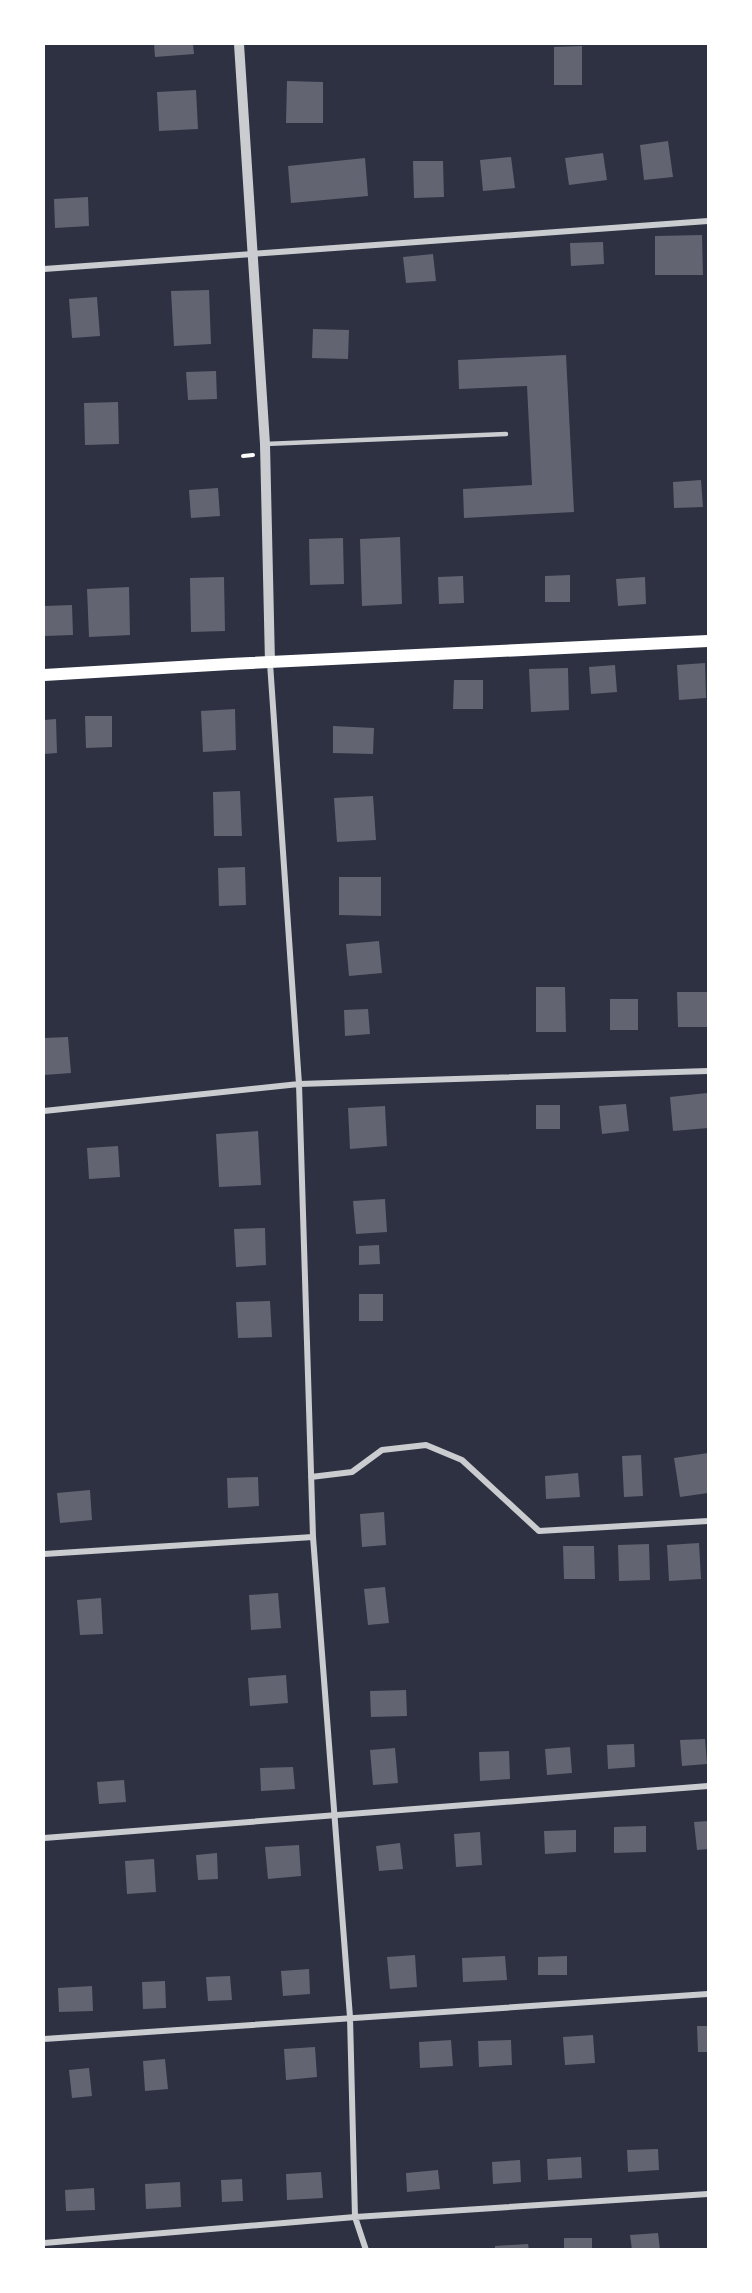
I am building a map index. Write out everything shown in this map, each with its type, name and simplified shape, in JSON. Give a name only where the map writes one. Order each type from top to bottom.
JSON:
[{"type":"main road","points":[[44,675],[708,641]]},
{"type":"street","points":[[239,44],[265,444],[270,663],[299,1084],[313,1537],[350,2017],[355,2217],[366,2250]]},
{"type":"street","points":[[44,269],[708,221]]},
{"type":"street","points":[[44,1111],[299,1084],[708,1071]]},
{"type":"street","points":[[311,1477],[352,1472],[382,1450],[426,1445],[462,1460],[539,1531],[708,1521]]},
{"type":"street","points":[[44,1554],[313,1537]]},
{"type":"street","points":[[44,1838],[708,1786]]},
{"type":"street","points":[[44,2039],[708,1994]]},
{"type":"street","points":[[44,2243],[355,2217],[708,2194]]},
{"type":"lane","points":[[265,444],[506,434]]},
{"type":"building","points":[[154,44],[193,44],[194,54],[155,57]]},
{"type":"building","points":[[582,46],[582,85],[554,85],[554,47]]},
{"type":"building","points":[[287,81],[323,82],[323,123],[286,123]]},
{"type":"building","points":[[196,90],[198,129],[159,131],[157,92]]},
{"type":"building","points":[[668,141],[673,177],[644,180],[640,145]]},
{"type":"building","points":[[603,153],[607,180],[569,185],[565,158]]},
{"type":"building","points":[[511,157],[515,188],[483,191],[480,160]]},
{"type":"building","points":[[365,158],[368,196],[291,203],[288,166]]},
{"type":"building","points":[[413,161],[443,161],[444,197],[414,198]]},
{"type":"building","points":[[88,197],[89,226],[55,228],[54,199]]},
{"type":"building","points":[[702,235],[703,275],[655,275],[655,236]]},
{"type":"building","points":[[603,242],[604,264],[571,266],[570,243]]},
{"type":"building","points":[[433,254],[436,281],[406,283],[403,257]]},
{"type":"building","points":[[209,290],[211,344],[174,346],[171,291]]},
{"type":"building","points":[[97,297],[100,336],[72,338],[69,299]]},
{"type":"building","points":[[313,329],[349,330],[348,359],[312,358]]},
{"type":"building","points":[[566,355],[574,512],[464,518],[463,489],[532,485],[527,386],[459,389],[458,360]]},
{"type":"building","points":[[216,371],[217,399],[188,400],[186,372]]},
{"type":"building","points":[[118,402],[119,444],[85,445],[84,403]]},
{"type":"building","points":[[701,480],[703,507],[674,508],[673,482]]},
{"type":"building","points":[[218,488],[220,516],[191,518],[189,490]]},
{"type":"building","points":[[400,537],[402,604],[362,606],[360,539]]},
{"type":"building","points":[[343,538],[344,584],[310,585],[309,539]]},
{"type":"building","points":[[570,575],[570,602],[545,602],[545,576]]},
{"type":"building","points":[[463,576],[464,603],[439,604],[438,577]]},
{"type":"building","points":[[224,577],[225,631],[191,632],[190,578]]},
{"type":"building","points":[[645,577],[646,604],[618,606],[616,579]]},
{"type":"building","points":[[129,587],[130,635],[89,637],[87,589]]},
{"type":"building","points":[[72,605],[73,635],[45,636],[44,606]]},
{"type":"building","points":[[705,663],[706,698],[679,700],[677,665]]},
{"type":"building","points":[[615,665],[617,692],[591,694],[589,667]]},
{"type":"building","points":[[568,668],[569,710],[531,712],[529,669]]},
{"type":"building","points":[[454,680],[483,680],[483,709],[453,709]]},
{"type":"building","points":[[235,709],[236,750],[203,752],[201,711]]},
{"type":"building","points":[[85,716],[112,716],[112,747],[86,748]]},
{"type":"building","points":[[56,719],[57,753],[44,754],[44,720]]},
{"type":"building","points":[[333,726],[374,728],[373,754],[333,753]]},
{"type":"building","points":[[240,791],[242,836],[214,836],[213,792]]},
{"type":"building","points":[[373,796],[376,840],[337,842],[334,798]]},
{"type":"building","points":[[245,867],[246,905],[219,906],[218,868]]},
{"type":"building","points":[[339,877],[381,877],[381,916],[339,915]]},
{"type":"building","points":[[379,941],[382,973],[349,976],[346,944]]},
{"type":"building","points":[[536,987],[565,987],[566,1032],[536,1032]]},
{"type":"building","points":[[677,992],[708,992],[708,1027],[678,1027]]},
{"type":"building","points":[[610,999],[638,999],[638,1030],[610,1030]]},
{"type":"building","points":[[368,1009],[370,1034],[345,1036],[344,1010]]},
{"type":"building","points":[[68,1037],[71,1073],[44,1075],[44,1038]]},
{"type":"building","points":[[707,1093],[708,1128],[673,1131],[670,1097]]},
{"type":"building","points":[[626,1104],[629,1131],[602,1134],[599,1106]]},
{"type":"building","points":[[536,1105],[560,1105],[560,1129],[536,1129]]},
{"type":"building","points":[[385,1106],[387,1146],[350,1149],[348,1108]]},
{"type":"building","points":[[258,1131],[261,1185],[219,1187],[216,1134]]},
{"type":"building","points":[[118,1146],[120,1177],[89,1179],[87,1148]]},
{"type":"building","points":[[385,1199],[387,1232],[356,1234],[353,1201]]},
{"type":"building","points":[[265,1228],[266,1265],[236,1267],[234,1229]]},
{"type":"building","points":[[379,1245],[380,1264],[359,1265],[359,1246]]},
{"type":"building","points":[[359,1294],[383,1294],[383,1321],[359,1321]]},
{"type":"building","points":[[270,1301],[272,1337],[238,1338],[236,1302]]},
{"type":"building","points":[[708,1453],[708,1493],[680,1497],[674,1458]]},
{"type":"building","points":[[641,1455],[643,1496],[624,1497],[622,1456]]},
{"type":"building","points":[[578,1473],[580,1497],[546,1499],[545,1476]]},
{"type":"building","points":[[258,1477],[259,1506],[228,1508],[227,1478]]},
{"type":"building","points":[[90,1490],[92,1520],[60,1523],[57,1493]]},
{"type":"building","points":[[384,1512],[386,1545],[362,1547],[360,1514]]},
{"type":"building","points":[[699,1543],[701,1579],[669,1581],[667,1545]]},
{"type":"building","points":[[649,1544],[650,1580],[619,1581],[618,1545]]},
{"type":"building","points":[[563,1546],[594,1546],[595,1579],[564,1579]]},
{"type":"building","points":[[385,1587],[389,1623],[368,1625],[364,1589]]},
{"type":"building","points":[[278,1593],[281,1628],[251,1630],[249,1595]]},
{"type":"building","points":[[101,1598],[103,1634],[80,1635],[77,1600]]},
{"type":"building","points":[[286,1675],[288,1703],[250,1706],[248,1678]]},
{"type":"building","points":[[406,1690],[407,1716],[371,1717],[370,1691]]},
{"type":"building","points":[[705,1739],[707,1764],[682,1766],[680,1740]]},
{"type":"building","points":[[634,1744],[635,1767],[608,1769],[607,1745]]},
{"type":"building","points":[[570,1747],[572,1773],[547,1775],[545,1749]]},
{"type":"building","points":[[395,1748],[398,1783],[373,1785],[370,1750]]},
{"type":"building","points":[[509,1751],[510,1779],[480,1781],[479,1752]]},
{"type":"building","points":[[293,1767],[295,1789],[261,1791],[260,1768]]},
{"type":"building","points":[[124,1780],[126,1802],[99,1804],[97,1782]]},
{"type":"building","points":[[708,1821],[708,1849],[697,1850],[694,1822]]},
{"type":"building","points":[[646,1826],[646,1852],[614,1853],[614,1827]]},
{"type":"building","points":[[576,1830],[576,1852],[545,1854],[544,1831]]},
{"type":"building","points":[[480,1832],[482,1865],[456,1867],[454,1834]]},
{"type":"building","points":[[400,1843],[403,1869],[379,1871],[376,1846]]},
{"type":"building","points":[[299,1845],[301,1876],[268,1879],[265,1847]]},
{"type":"building","points":[[217,1853],[218,1879],[198,1880],[196,1855]]},
{"type":"building","points":[[154,1859],[156,1892],[127,1894],[125,1861]]},
{"type":"building","points":[[415,1955],[417,1987],[390,1989],[387,1957]]},
{"type":"building","points":[[505,1956],[507,1980],[463,1982],[462,1958]]},
{"type":"building","points":[[567,1956],[567,1975],[538,1975],[538,1957]]},
{"type":"building","points":[[309,1969],[310,1994],[283,1996],[281,1971]]},
{"type":"building","points":[[230,1976],[232,2000],[208,2001],[206,1977]]},
{"type":"building","points":[[165,1981],[166,2008],[143,2009],[142,1982]]},
{"type":"building","points":[[92,1986],[93,2011],[59,2012],[58,1988]]},
{"type":"building","points":[[697,2026],[708,2026],[708,2052],[698,2052]]},
{"type":"building","points":[[593,2035],[595,2063],[565,2065],[563,2037]]},
{"type":"building","points":[[451,2040],[453,2066],[420,2068],[419,2042]]},
{"type":"building","points":[[511,2040],[512,2065],[479,2067],[478,2041]]},
{"type":"building","points":[[315,2047],[317,2077],[286,2080],[284,2049]]},
{"type":"building","points":[[165,2059],[168,2089],[145,2091],[143,2061]]},
{"type":"building","points":[[89,2068],[92,2096],[72,2098],[69,2070]]},
{"type":"building","points":[[658,2149],[659,2170],[628,2172],[627,2150]]},
{"type":"building","points":[[581,2157],[582,2178],[548,2180],[547,2159]]},
{"type":"building","points":[[520,2160],[521,2182],[493,2184],[492,2162]]},
{"type":"building","points":[[438,2170],[440,2189],[407,2192],[406,2173]]},
{"type":"building","points":[[321,2172],[323,2198],[287,2200],[286,2174]]},
{"type":"building","points":[[242,2179],[243,2201],[222,2202],[221,2180]]},
{"type":"building","points":[[180,2182],[181,2207],[146,2209],[145,2184]]},
{"type":"building","points":[[94,2188],[95,2210],[66,2211],[65,2190]]},
{"type":"building","points":[[658,2233],[660,2250],[632,2250],[630,2235]]},
{"type":"building","points":[[564,2238],[592,2238],[592,2250],[564,2250]]},
{"type":"building","points":[[528,2244],[529,2250],[495,2250],[495,2246]]}]
